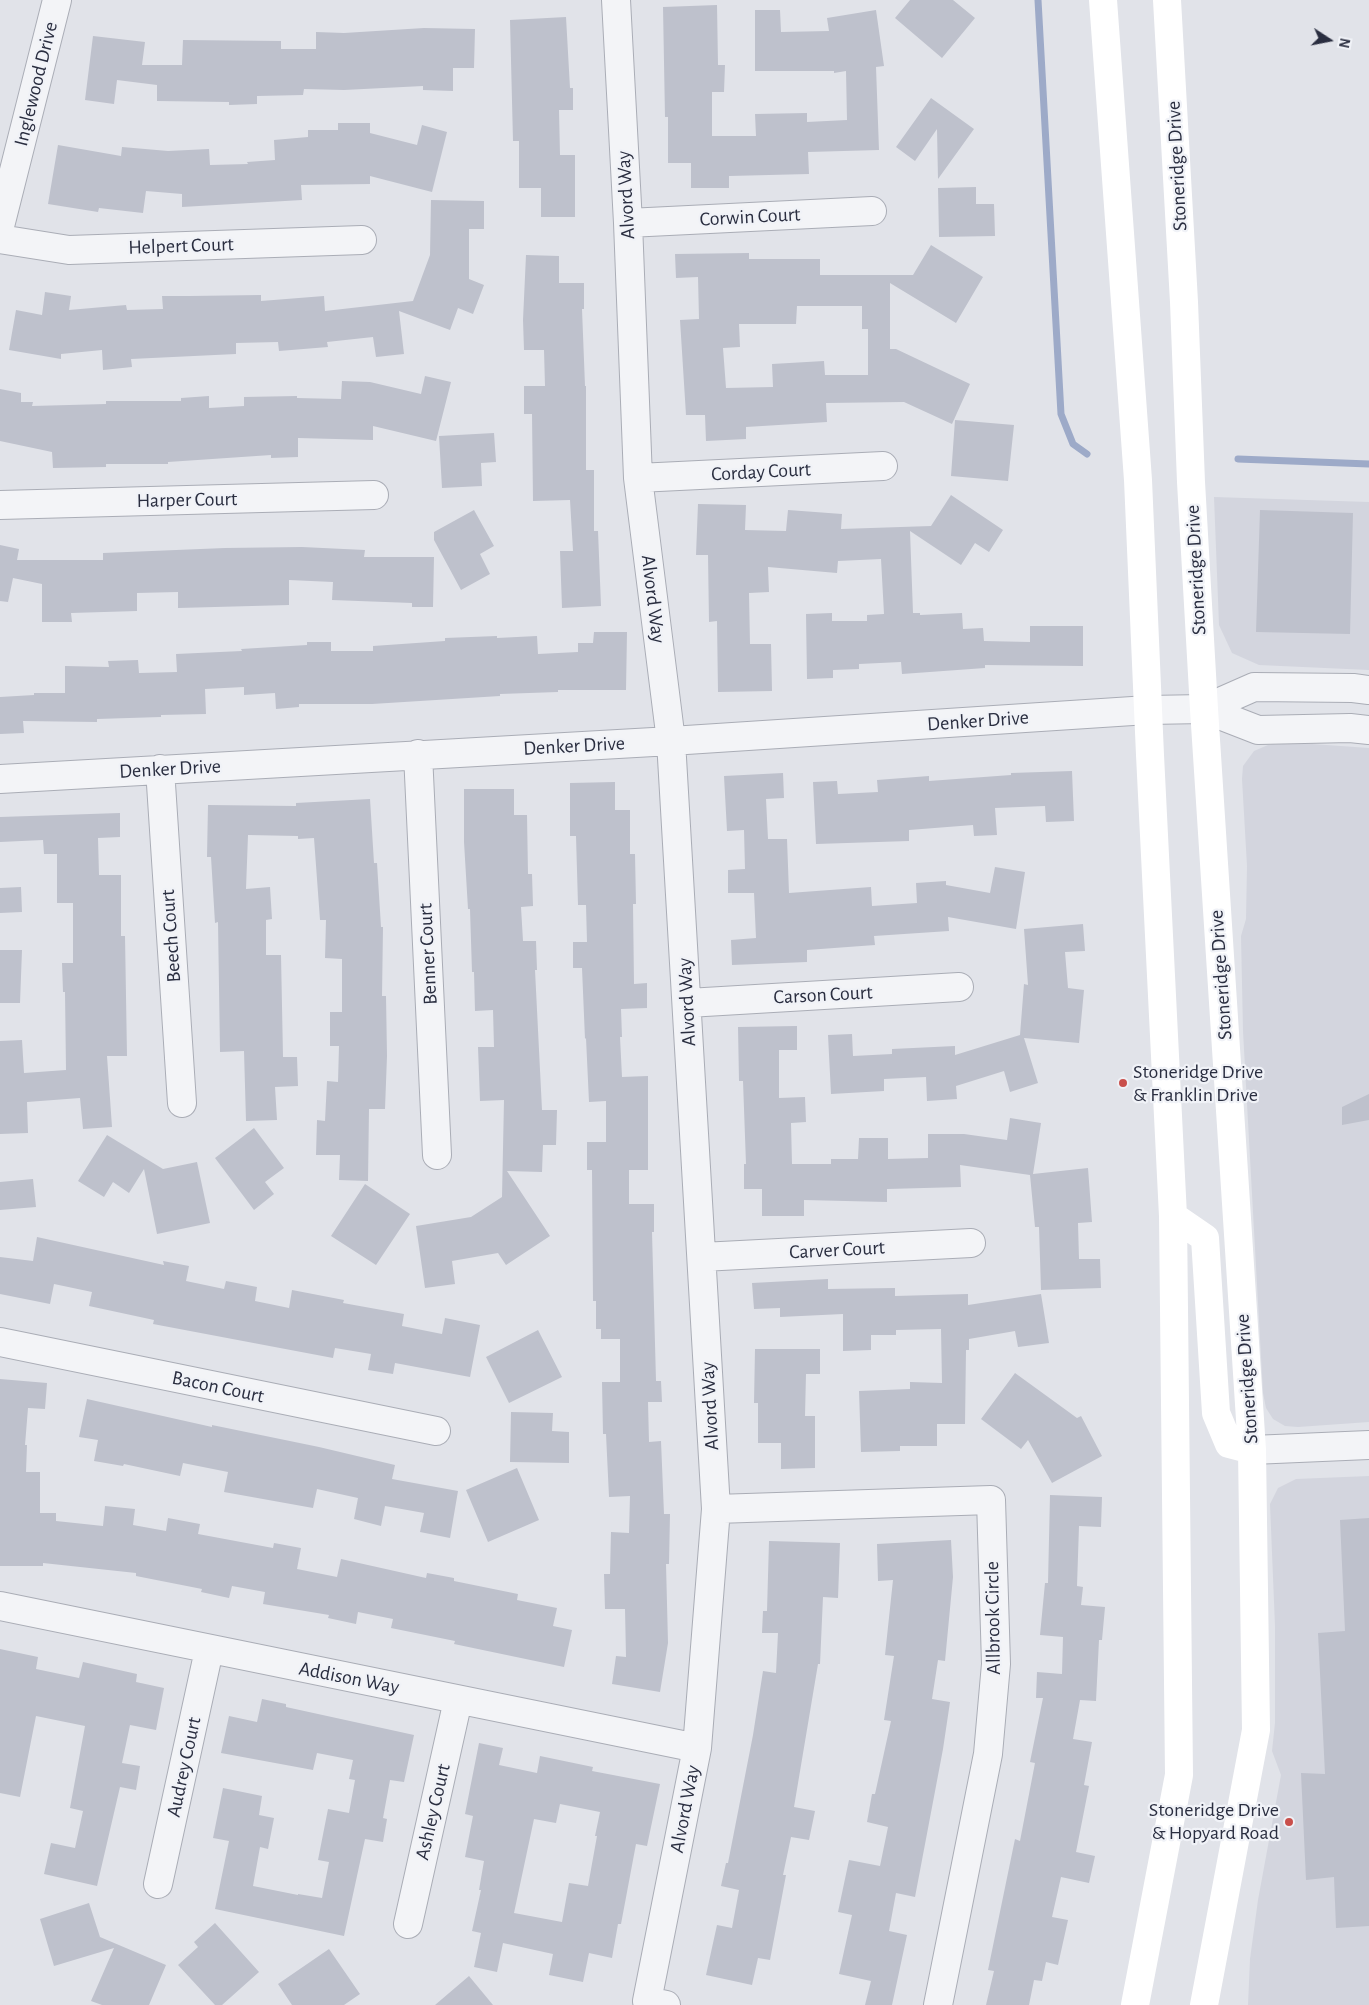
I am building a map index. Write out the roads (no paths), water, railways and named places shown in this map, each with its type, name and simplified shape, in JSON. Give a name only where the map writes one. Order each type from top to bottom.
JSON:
[{"type":"main road","points":[[1104,0],[1138,480],[1174,1216],[1179,1775],[1135,2005]]},
{"type":"main road","name":"Stoneridge Drive","points":[[1167,0],[1204,709],[1252,1450],[1256,1730],[1204,2005]]},
{"type":"main road","points":[[1174,1216],[1205,1238],[1216,1413],[1229,1444],[1252,1450]]},
{"type":"street","name":"Inglewood Drive","points":[[0,226],[57,0]]},
{"type":"street","name":"Alvord Way","points":[[616,0],[628,223],[638,478],[671,741],[688,1003],[716,1509],[698,1748],[657,2003]]},
{"type":"street","name":"Corwin Court","points":[[628,223],[872,211]]},
{"type":"street","name":"Helpert Court","points":[[0,239],[69,250],[362,240]]},
{"type":"street","name":"Corday Court","points":[[638,478],[884,466]]},
{"type":"street","name":"Harper Court","points":[[0,505],[374,495]]},
{"type":"street","points":[[1204,709],[1254,687],[1353,688],[1369,690]]},
{"type":"street","name":"Denker Drive","points":[[0,779],[671,741],[1148,710],[1204,709]]},
{"type":"street","points":[[1204,709],[1258,730],[1350,728],[1369,730]]},
{"type":"street","name":"Benner Court","points":[[418,754],[437,1155]]},
{"type":"street","name":"Beech Court","points":[[160,769],[182,1104]]},
{"type":"street","name":"Carson Court","points":[[688,1003],[958,987]]},
{"type":"street","name":"Carver Court","points":[[702,1257],[971,1243]]},
{"type":"street","name":"Bacon Court","points":[[0,1342],[436,1431]]},
{"type":"street","points":[[1252,1450],[1369,1445]]},
{"type":"street","name":"Allbrook Circle","points":[[716,1509],[991,1500],[996,1664],[988,1754],[938,2005]]},
{"type":"street","name":"Addison Way","points":[[0,1606],[698,1748]]},
{"type":"street","name":"Audrey Court","points":[[158,1884],[209,1650]]},
{"type":"street","name":"Ashley Court","points":[[408,1924],[458,1700]]},
{"type":"waterway","points":[[1038,0],[1061,414],[1073,444],[1087,454]]},
{"type":"waterway","points":[[1238,459],[1369,464]]},
{"type":"place","name":"Stoneridge Drive & Franklin Drive","points":[[1123,1083]]},
{"type":"place","name":"Stoneridge Drive & Hopyard Road","points":[[1289,1822]]}]
